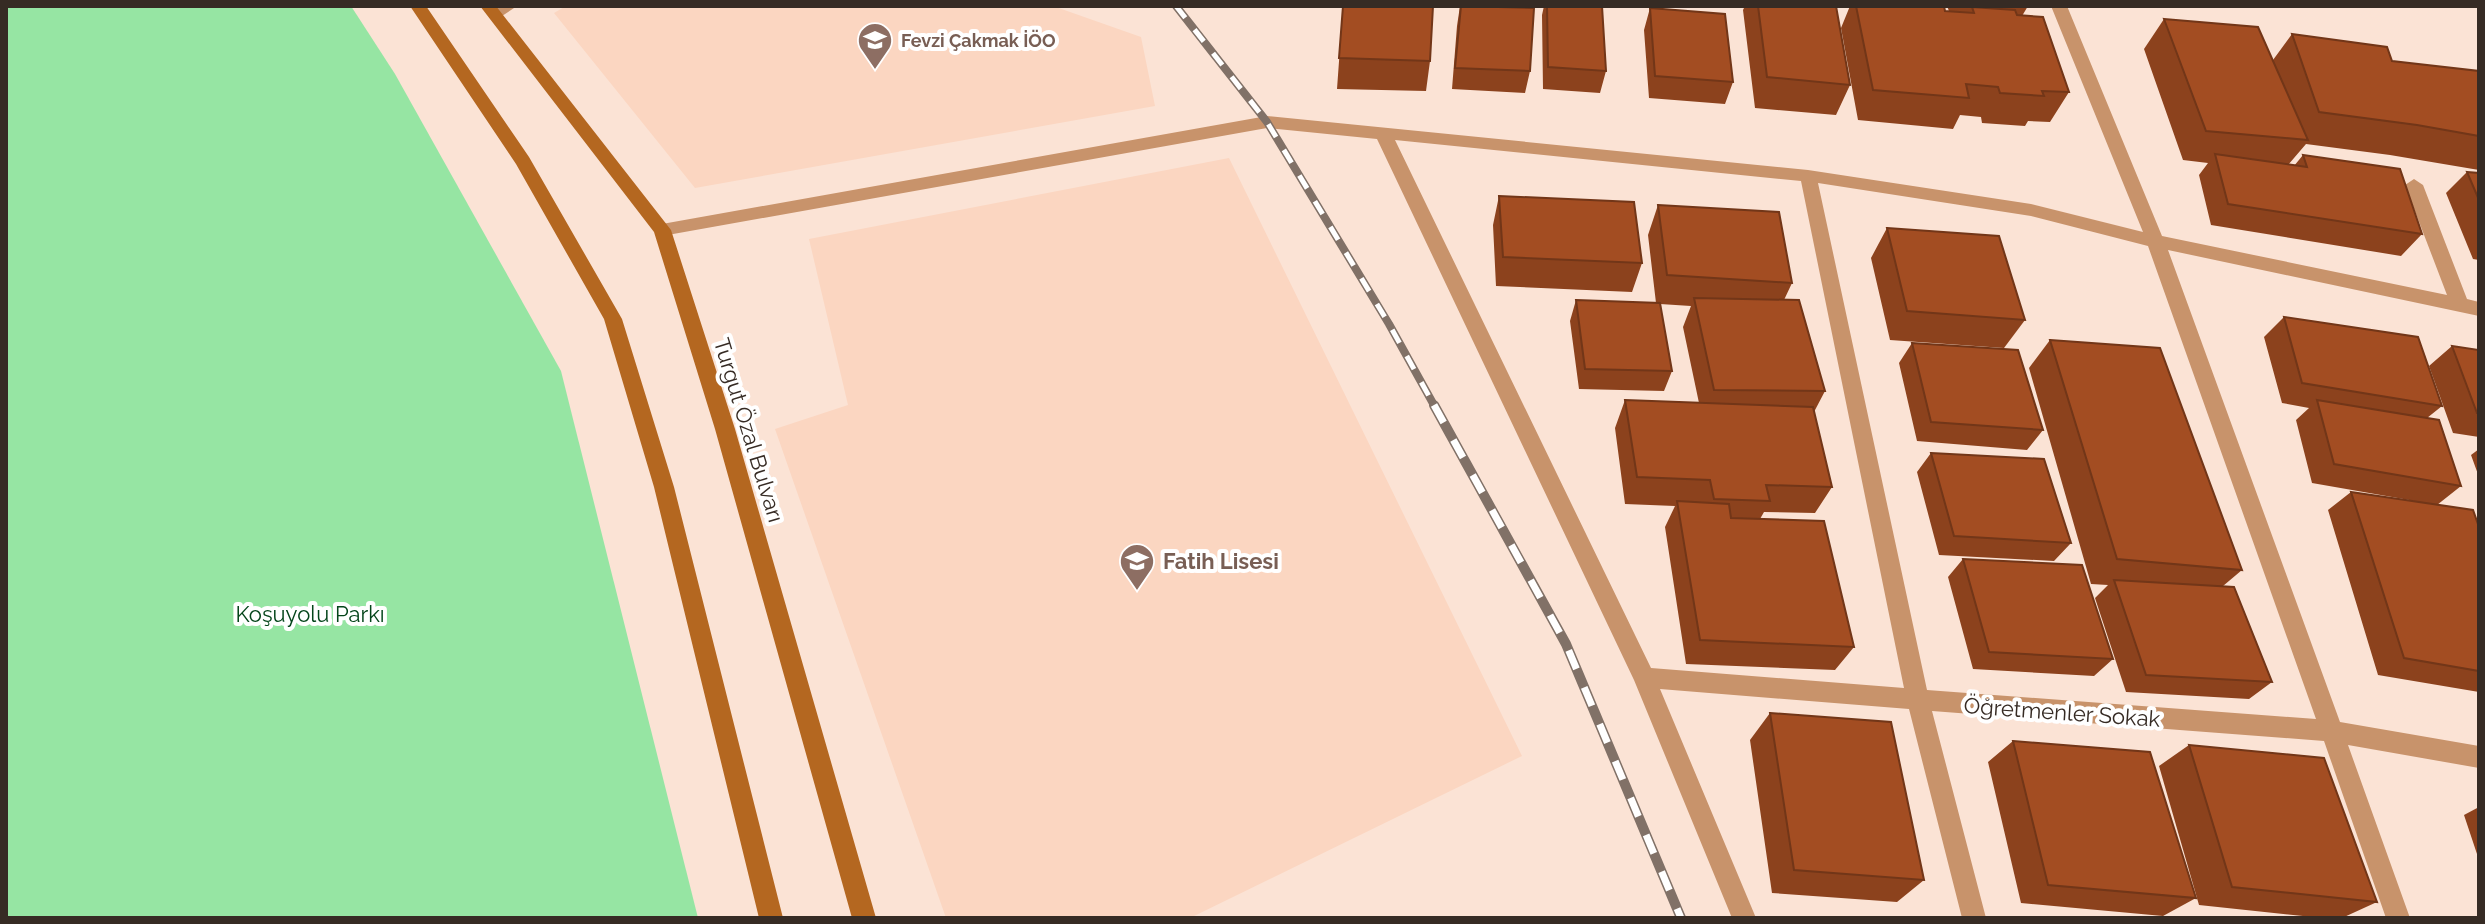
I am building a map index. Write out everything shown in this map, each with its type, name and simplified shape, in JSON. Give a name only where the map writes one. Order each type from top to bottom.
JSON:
[{"type":"main road","points":[[418,6],[523,161],[613,319],[664,487],[771,918]]},
{"type":"main road","name":"Turgut Özal Bulvarı","points":[[497,9],[662,230],[725,429],[864,918]]},
{"type":"street","points":[[2059,6],[2198,353],[2329,731],[2398,918]]},
{"type":"street","points":[[662,230],[1267,122],[1808,176],[2031,210],[2154,241],[2470,307]]},
{"type":"street","points":[[1384,135],[1644,678],[1744,918]]},
{"type":"street","points":[[1808,176],[1918,701],[1974,918]]},
{"type":"street","points":[[2414,185],[2470,307]]},
{"type":"street","name":"Öğretmenler Sokak","points":[[1644,678],[2329,731],[2479,757]]},
{"type":"shaded area","name":"Fevzi Çakmak İÖO","points":[[566,6],[1053,6],[1141,37],[1155,106],[695,188],[554,13]]},
{"type":"shaded area","name":"Fatih Lisesi","points":[[1229,158],[1522,756],[1190,918],[946,918],[775,429],[848,405],[809,239]]},
{"type":"green space","name":"Koşuyolu Parkı","points":[[6,6],[351,6],[395,74],[561,371],[698,918],[6,918]]},
{"type":"building","points":[[1343,6],[1433,6],[1430,61],[1339,58]]},
{"type":"building","points":[[1461,6],[1534,8],[1530,71],[1455,68]]},
{"type":"building","points":[[1547,6],[1602,6],[1606,71],[1548,67]]},
{"type":"building","points":[[1758,6],[1836,6],[1850,85],[1767,77]]},
{"type":"building","points":[[1856,6],[1944,6],[1945,11],[1974,13],[1972,7],[2015,10],[2017,15],[2043,17],[2069,92],[2042,91],[2044,96],[2000,93],[1998,87],[1966,84],[1969,98],[1873,90]]},
{"type":"building","points":[[1650,8],[1725,14],[1733,82],[1655,76]]},
{"type":"building","points":[[2164,19],[2258,27],[2308,140],[2206,131]]},
{"type":"building","points":[[2292,34],[2387,47],[2392,61],[2479,71],[2479,136],[2319,112]]},
{"type":"building","points":[[2215,154],[2307,167],[2303,155],[2400,169],[2422,234],[2228,204]]},
{"type":"building","points":[[2467,172],[2479,173],[2479,200]]},
{"type":"building","points":[[1499,196],[1634,202],[1642,263],[1503,257]]},
{"type":"building","points":[[1658,205],[1779,212],[1792,283],[1667,275]]},
{"type":"building","points":[[1887,228],[1999,236],[2025,320],[1907,311]]},
{"type":"building","points":[[1694,298],[1799,300],[1825,391],[1714,390]]},
{"type":"building","points":[[1576,300],[1660,303],[1672,371],[1585,369]]},
{"type":"building","points":[[2284,317],[2418,337],[2442,406],[2302,383]]},
{"type":"building","points":[[2050,340],[2160,348],[2242,570],[2117,559]]},
{"type":"building","points":[[1912,343],[2018,350],[2043,430],[1931,422]]},
{"type":"building","points":[[2452,346],[2479,350],[2479,413],[2477,413]]},
{"type":"building","points":[[1625,400],[1813,407],[1832,487],[1766,485],[1770,501],[1714,499],[1710,480],[1637,477]]},
{"type":"building","points":[[2317,400],[2439,420],[2461,486],[2334,464]]},
{"type":"building","points":[[1931,453],[2044,459],[2071,543],[1954,536]]},
{"type":"building","points":[[2351,492],[2473,510],[2479,527],[2479,671],[2404,658]]},
{"type":"building","points":[[1677,501],[1729,504],[1731,518],[1824,521],[1854,647],[1700,640]]},
{"type":"building","points":[[1963,559],[2082,565],[2113,659],[1989,652]]},
{"type":"building","points":[[2114,580],[2234,587],[2272,682],[2146,675]]},
{"type":"building","points":[[1770,713],[1891,722],[1924,880],[1794,870]]},
{"type":"building","points":[[2013,741],[2150,752],[2196,898],[2048,885]]},
{"type":"building","points":[[2189,745],[2324,758],[2377,902],[2232,887]]},
{"type":"railway","points":[[1176,6],[1267,122],[1389,324],[1435,407]]},
{"type":"railway","points":[[1434,405],[1566,644],[1681,918]]},
{"type":"place","name":"Fevzi Çakmak İÖO","points":[[875,71]]},
{"type":"place","name":"Fatih Lisesi","points":[[1137,592]]}]
